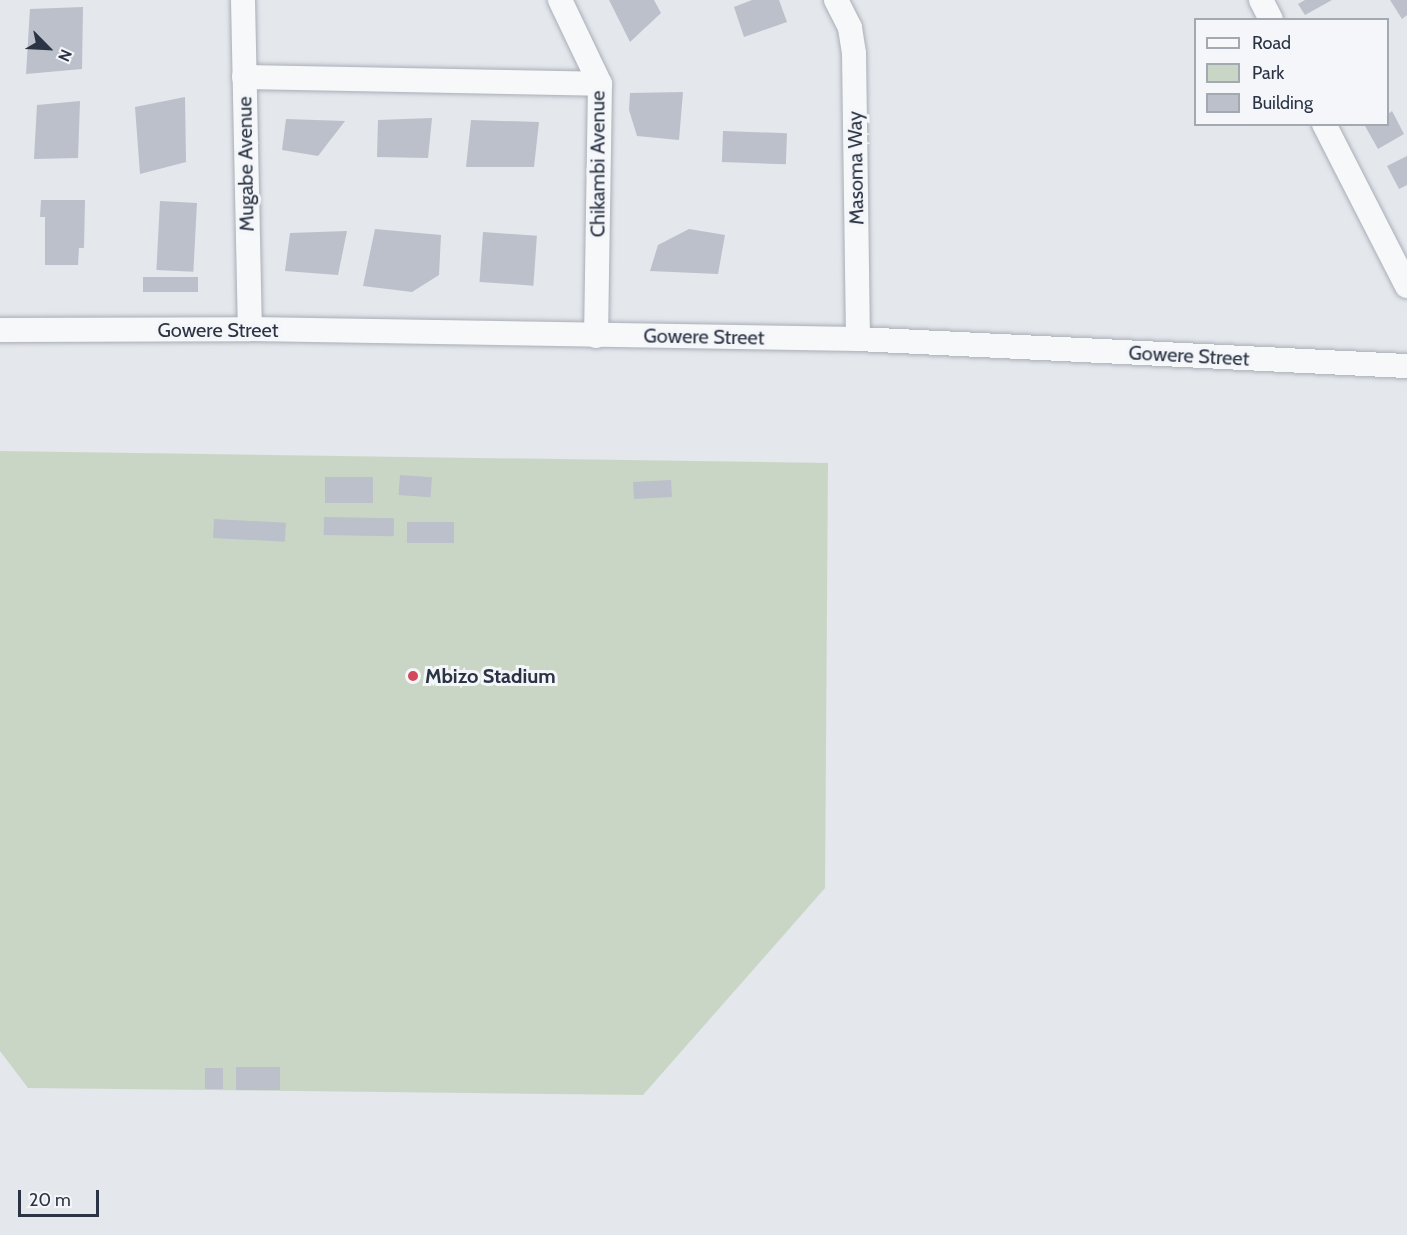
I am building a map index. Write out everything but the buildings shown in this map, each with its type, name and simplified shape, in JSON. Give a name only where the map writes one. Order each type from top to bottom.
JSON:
[{"type":"street","name":"Mugabe Avenue","points":[[243,0],[250,329]]},
{"type":"street","name":"Chikambi Avenue","points":[[560,0],[600,84],[596,336]]},
{"type":"street","name":"Masoma Way","points":[[836,0],[850,28],[854,53],[858,339]]},
{"type":"street","points":[[1261,0],[1270,18]]},
{"type":"street","points":[[244,77],[600,84]]},
{"type":"street","points":[[1325,126],[1407,286]]},
{"type":"street","name":"Gowere Street","points":[[0,330],[250,329],[858,339],[1407,366]]},
{"type":"green space","name":"Mbizo Stadium","points":[[0,451],[828,463],[825,888],[643,1095],[28,1088],[0,1051]]},
{"type":"place","name":"Mbizo Stadium","points":[[413,676]]}]
